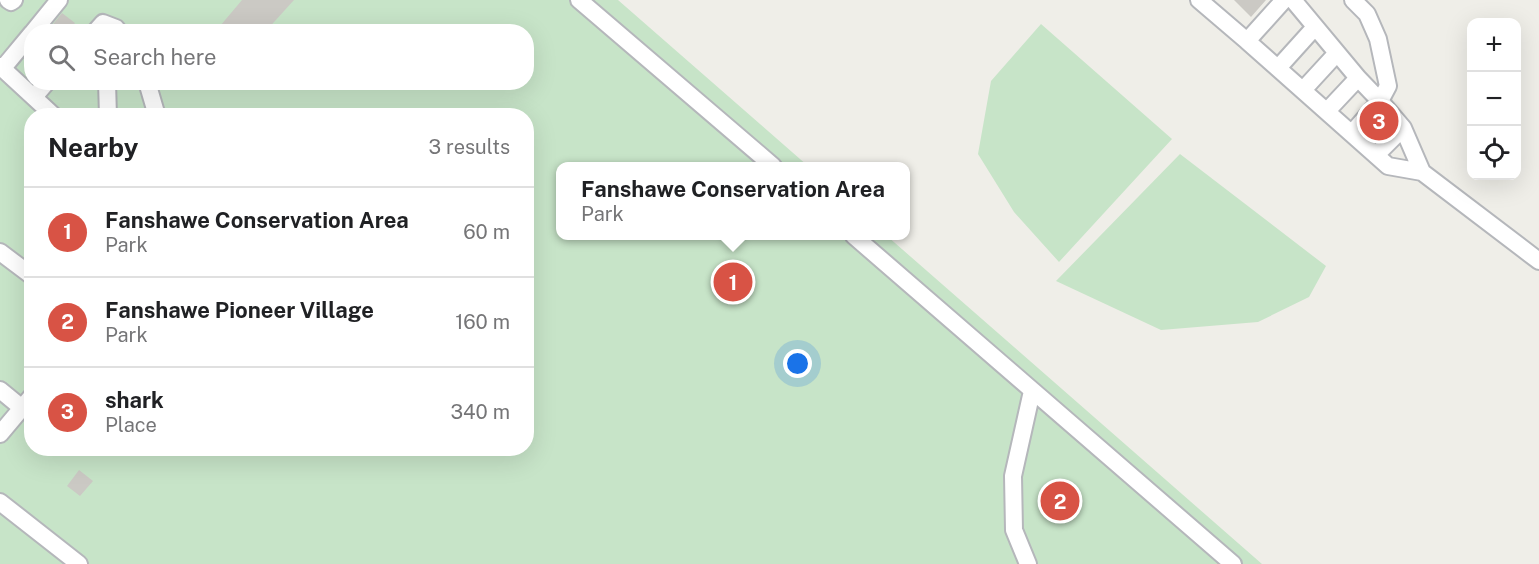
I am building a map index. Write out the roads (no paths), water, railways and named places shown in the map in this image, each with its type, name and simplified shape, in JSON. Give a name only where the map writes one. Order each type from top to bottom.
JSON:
[{"type":"street","points":[[9,0],[11,3],[14,0]]},
{"type":"street","points":[[39,24],[59,0]]},
{"type":"street","points":[[579,0],[768,162]]},
{"type":"street","points":[[1199,0],[1388,166],[1422,172],[1539,261]]},
{"type":"street","points":[[1247,41],[1284,0]]},
{"type":"street","points":[[1293,0],[1402,128],[1422,172]]},
{"type":"street","points":[[1352,134],[1380,101],[1388,86],[1378,39],[1367,14],[1353,0]]},
{"type":"street","points":[[1278,68],[1315,27]]},
{"type":"street","points":[[24,41],[1,67],[24,88]]},
{"type":"street","points":[[1303,90],[1337,53]]},
{"type":"street","points":[[1327,111],[1358,78]]},
{"type":"street","points":[[26,90],[46,108]]},
{"type":"street","points":[[34,97],[41,90]]},
{"type":"street","points":[[107,90],[108,108]]},
{"type":"street","points":[[146,108],[147,90]]},
{"type":"street","points":[[149,90],[155,108]]},
{"type":"street","points":[[1376,155],[1402,128]]},
{"type":"street","points":[[859,240],[1233,564]]},
{"type":"street","points":[[0,252],[24,270]]},
{"type":"street","points":[[0,390],[24,401]]},
{"type":"street","points":[[1028,564],[1014,530],[1013,476],[1032,391]]},
{"type":"street","points":[[0,434],[24,406]]},
{"type":"street","points":[[0,502],[79,564]]},
{"type":"place","name":"shark","points":[[1379,121]]},
{"type":"place","name":"Fanshawe Conservation Area","points":[[733,282]]},
{"type":"place","name":"Fanshawe Pioneer Village","points":[[1060,501]]}]
